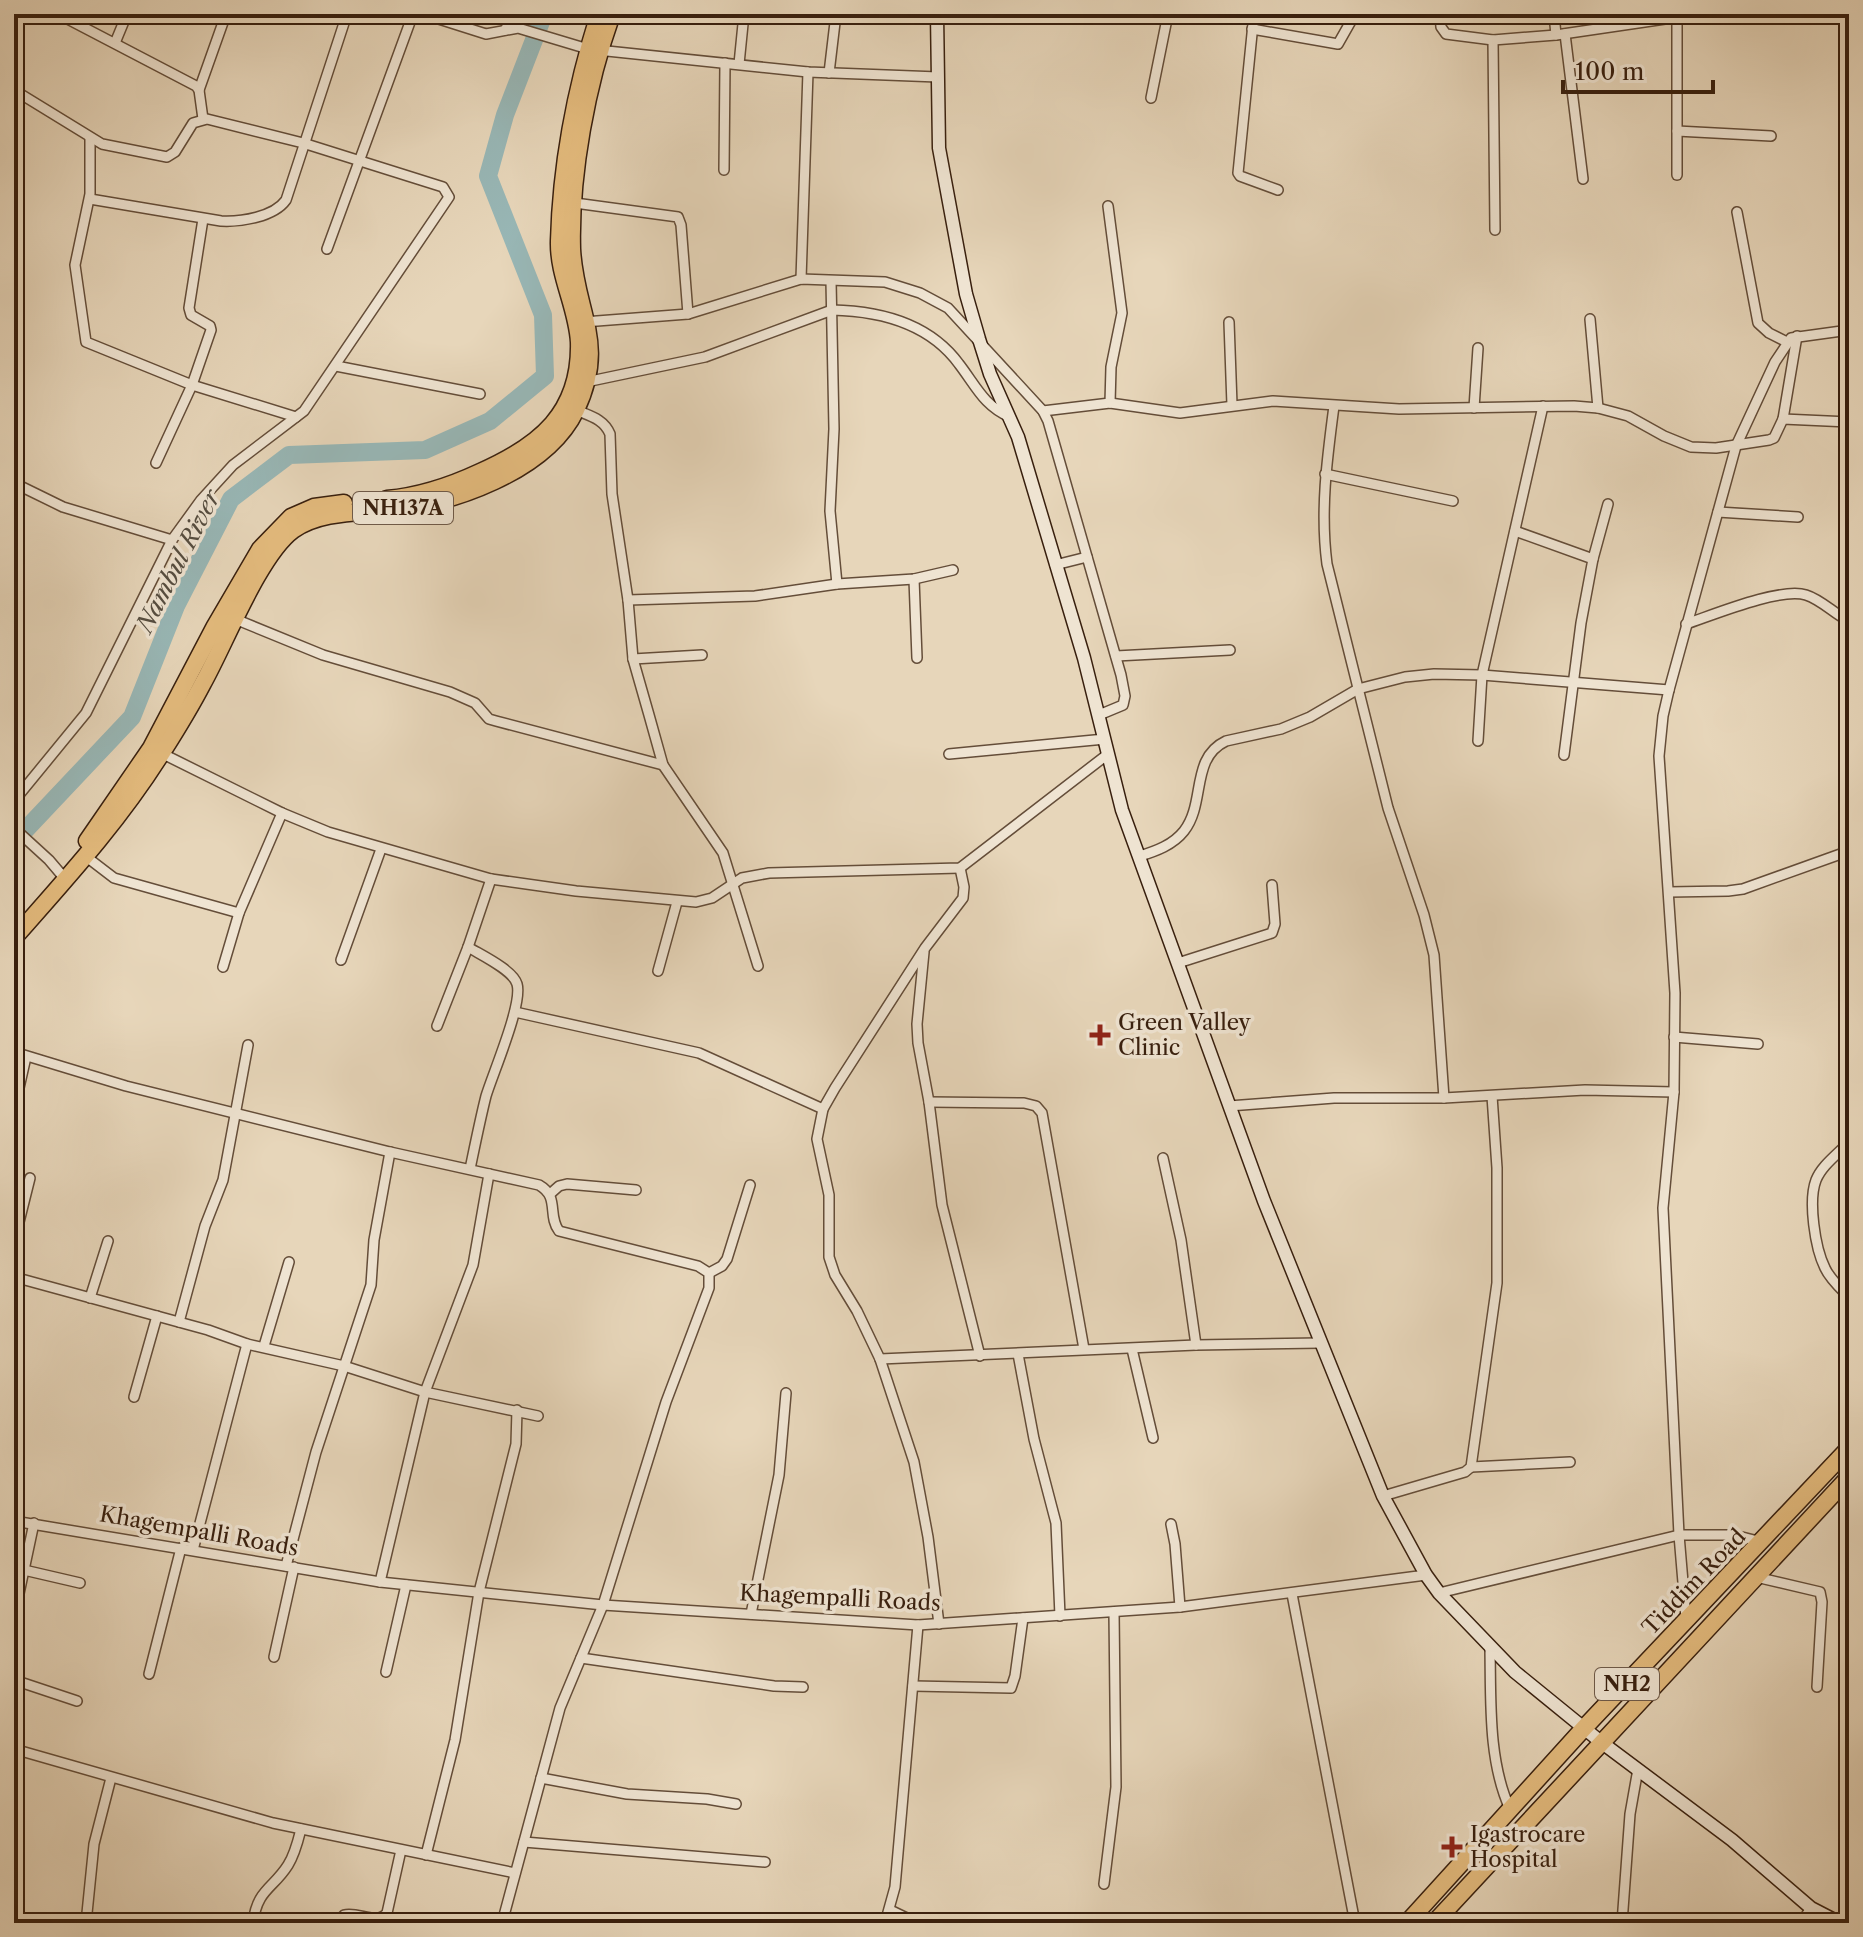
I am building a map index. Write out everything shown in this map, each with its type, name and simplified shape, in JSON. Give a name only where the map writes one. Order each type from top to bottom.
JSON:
[{"type":"highway","name":"NH137A","points":[[14,938],[83,854],[204,682],[267,563],[293,530],[330,516],[422,506],[466,492],[520,467],[544,451],[569,423],[590,366],[573,264],[575,203],[599,14]]},
{"type":"highway","name":"NH137A","points":[[156,751],[215,626],[260,549],[279,526],[314,507],[401,498],[451,485],[537,442],[556,420],[570,392],[582,322],[559,260],[571,130],[594,49],[612,14]]},
{"type":"highway","name":"NH137A","points":[[14,923],[63,877]]},
{"type":"highway","name":"Tiddim Road","points":[[1407,1923],[1584,1728],[1849,1448]]},
{"type":"highway","name":"Tiddim Road","points":[[1434,1923],[1849,1477]]},
{"type":"street","points":[[58,14],[199,90]]},
{"type":"street","points":[[115,43],[127,14]]},
{"type":"street","points":[[203,119],[199,90],[226,14]]},
{"type":"street","points":[[90,199],[203,219],[232,221],[280,208],[286,200],[347,14]]},
{"type":"street","points":[[327,249],[413,14]]},
{"type":"street","points":[[423,14],[486,34],[518,28],[552,40],[594,49],[808,72],[938,77]]},
{"type":"street","points":[[505,30],[515,14]]},
{"type":"street","points":[[739,64],[744,14]]},
{"type":"street","points":[[829,73],[836,14]]},
{"type":"street","points":[[937,14],[939,148],[966,294],[979,339],[990,374],[1010,417],[1059,564],[1102,715],[1122,810],[1229,1106],[1320,1343],[1383,1496],[1426,1575],[1490,1649],[1601,1742],[1732,1840],[1811,1908],[1840,1923]]},
{"type":"street","points":[[1151,98],[1168,14]]},
{"type":"street","points":[[1254,14],[1238,173],[1278,190]]},
{"type":"street","points":[[1252,29],[1338,44],[1355,14]]},
{"type":"street","points":[[1440,14],[1440,24],[1446,34],[1493,40],[1560,34],[1699,14]]},
{"type":"street","points":[[1554,14],[1560,34],[1583,179]]},
{"type":"street","points":[[1677,18],[1677,175]]},
{"type":"street","points":[[1493,40],[1495,230]]},
{"type":"street","points":[[724,170],[725,63]]},
{"type":"street","points":[[801,279],[808,72]]},
{"type":"street","points":[[14,90],[102,144],[167,157],[175,152],[193,123],[203,119],[361,160],[443,187],[449,197],[304,411],[233,465],[201,500],[172,540],[86,713],[14,801]]},
{"type":"street","points":[[1677,131],[1771,136]]},
{"type":"street","points":[[90,138],[90,199],[75,265],[86,342],[192,385],[296,417]]},
{"type":"street","points":[[575,203],[678,217],[688,314]]},
{"type":"street","points":[[1108,206],[1122,313],[1111,367],[1110,403]]},
{"type":"street","points":[[1737,212],[1758,323],[1787,342]]},
{"type":"street","points":[[156,463],[192,385],[211,330],[210,326],[191,315],[189,308],[203,219]]},
{"type":"street","points":[[582,322],[688,314],[801,279],[885,282],[920,293],[948,308],[1043,411],[1068,484],[1125,696],[1123,705],[1102,715]]},
{"type":"street","points":[[831,281],[834,429],[830,511],[837,584]]},
{"type":"street","points":[[586,382],[705,357],[832,310],[869,312],[894,317],[913,326],[951,355],[990,407],[1010,417]]},
{"type":"street","points":[[1590,319],[1598,408]]},
{"type":"street","points":[[1229,322],[1232,405]]},
{"type":"street","points":[[1686,1623],[1663,1208],[1674,1092],[1675,993],[1659,756],[1663,716],[1736,446],[1787,342],[1797,336],[1849,330]]},
{"type":"street","points":[[1043,411],[1110,403],[1180,413],[1273,401],[1334,406],[1598,408],[1628,416],[1691,447],[1736,446],[1771,440],[1783,419],[1797,336]]},
{"type":"street","points":[[1474,408],[1478,348]]},
{"type":"street","points":[[336,366],[480,394]]},
{"type":"street","points":[[1334,406],[1325,474],[1324,539],[1327,564],[1388,808],[1434,955],[1444,1098]]},
{"type":"street","points":[[1478,741],[1482,675],[1543,406]]},
{"type":"street","points":[[576,410],[600,420],[607,425],[610,434],[612,494],[628,600],[633,659],[663,765],[723,853],[758,966]]},
{"type":"street","points":[[1783,419],[1849,422]]},
{"type":"street","points":[[1325,474],[1453,501]]},
{"type":"street","points":[[14,483],[83,514],[172,540]]},
{"type":"street","points":[[1564,755],[1593,559],[1608,504]]},
{"type":"street","points":[[1718,512],[1798,517]]},
{"type":"street","points":[[1515,531],[1593,559]]},
{"type":"street","points":[[1059,564],[1087,557]]},
{"type":"street","points":[[628,600],[755,596],[837,584],[914,579],[953,570]]},
{"type":"street","points":[[914,579],[917,658]]},
{"type":"street","points":[[1686,624],[1779,595],[1796,593],[1813,597],[1849,621]]},
{"type":"street","points":[[235,619],[323,655],[450,692],[475,703],[496,721],[663,765]]},
{"type":"street","points":[[1116,656],[1230,650]]},
{"type":"street","points":[[633,659],[702,655]]},
{"type":"street","points":[[1140,856],[1172,842],[1185,830],[1194,811],[1203,766],[1215,746],[1297,724],[1358,689],[1405,677],[1434,674],[1669,690]]},
{"type":"street","points":[[949,754],[1105,739]]},
{"type":"street","points":[[156,751],[282,813],[381,849],[491,879],[677,902],[712,898],[733,883],[769,873],[960,868],[1108,754]]},
{"type":"street","points":[[223,967],[239,913],[282,813]]},
{"type":"street","points":[[14,828],[63,877]]},
{"type":"street","points":[[341,960],[381,849]]},
{"type":"street","points":[[1669,892],[1743,889],[1849,851]]},
{"type":"street","points":[[83,854],[114,878],[239,913]]},
{"type":"street","points":[[939,1624],[914,1462],[880,1359],[835,1275],[829,1257],[829,1195],[817,1139],[823,1109],[925,948],[963,898],[960,868]]},
{"type":"street","points":[[437,1026],[491,879]]},
{"type":"street","points":[[1178,963],[1272,933],[1275,924],[1272,885]]},
{"type":"street","points":[[658,971],[677,902]]},
{"type":"street","points":[[468,947],[511,974],[517,983],[515,1012],[494,1068],[470,1169]]},
{"type":"street","points":[[925,948],[917,1032],[942,1205],[980,1356]]},
{"type":"street","points":[[515,1012],[699,1053],[823,1109]]},
{"type":"street","points":[[1674,1037],[1758,1044]]},
{"type":"street","points":[[179,1322],[205,1226],[223,1180],[248,1045]]},
{"type":"street","points":[[14,1052],[126,1086],[390,1152],[539,1185],[550,1194],[555,1225],[559,1231],[698,1266],[709,1273]]},
{"type":"street","points":[[14,1110],[26,1057]]},
{"type":"street","points":[[1229,1106],[1334,1098],[1444,1098],[1585,1090],[1674,1092]]},
{"type":"street","points":[[1471,1467],[1497,1283],[1497,1168],[1492,1096]]},
{"type":"street","points":[[929,1102],[1024,1103],[1036,1106],[1042,1113],[1084,1349]]},
{"type":"street","points":[[1849,1142],[1822,1170],[1814,1185],[1813,1198],[1820,1256],[1829,1276],[1849,1297]]},
{"type":"street","points":[[274,1657],[299,1508],[373,1277],[374,1240],[390,1152]]},
{"type":"street","points":[[1163,1158],[1181,1240],[1196,1345]]},
{"type":"street","points":[[380,1582],[425,1392],[473,1265],[489,1174]]},
{"type":"street","points":[[14,1242],[30,1178]]},
{"type":"street","points":[[550,1194],[567,1184],[636,1190]]},
{"type":"street","points":[[709,1273],[722,1266],[727,1259],[750,1185]]},
{"type":"street","points":[[90,1298],[108,1241]]},
{"type":"street","points":[[264,1346],[289,1262]]},
{"type":"street","points":[[502,1923],[560,1708],[603,1605],[666,1402],[709,1288],[709,1273]]},
{"type":"street","points":[[14,1277],[247,1344],[344,1366],[425,1392],[538,1416]]},
{"type":"street","points":[[134,1397],[157,1316]]},
{"type":"street","points":[[880,1359],[1084,1349],[1320,1343]]},
{"type":"street","points":[[193,1550],[247,1344]]},
{"type":"street","points":[[1132,1349],[1153,1438]]},
{"type":"street","points":[[1018,1354],[1034,1439],[1056,1523],[1060,1616]]},
{"type":"street","points":[[751,1614],[779,1475],[786,1393]]},
{"type":"street","points":[[426,1855],[455,1740],[480,1592],[516,1444],[517,1410]]},
{"type":"street","points":[[1383,1496],[1465,1472],[1471,1467],[1570,1462]]},
{"type":"street","name":"Khagempalli Roads","points":[[14,1521],[406,1585],[603,1605],[918,1625],[1180,1607],[1426,1575]]},
{"type":"street","points":[[14,1617],[34,1523]]},
{"type":"street","points":[[1171,1524],[1180,1607]]},
{"type":"street","points":[[1439,1593],[1679,1535],[1734,1535],[1762,1542]]},
{"type":"street","points":[[149,1674],[181,1548]]},
{"type":"street","points":[[24,1570],[80,1583]]},
{"type":"street","points":[[1756,1577],[1813,1589],[1821,1594],[1817,1687]]},
{"type":"street","points":[[386,1672],[406,1585]]},
{"type":"street","points":[[1292,1594],[1355,1923]]},
{"type":"street","points":[[1104,1884],[1116,1787],[1114,1612]]},
{"type":"street","points":[[913,1686],[1011,1688],[1023,1618]]},
{"type":"street","points":[[885,1923],[895,1887],[918,1625]]},
{"type":"street","points":[[1490,1649],[1492,1718],[1499,1781],[1510,1809]]},
{"type":"street","points":[[581,1658],[774,1686],[803,1687]]},
{"type":"street","points":[[14,1680],[77,1701]]},
{"type":"street","points":[[14,1749],[301,1829],[515,1873]]},
{"type":"street","points":[[1622,1923],[1630,1814],[1638,1769]]},
{"type":"street","points":[[86,1923],[94,1844],[111,1778]]},
{"type":"street","points":[[541,1778],[627,1794],[736,1804]]},
{"type":"street","points":[[253,1923],[263,1892],[286,1869],[293,1857],[301,1829]]},
{"type":"street","points":[[524,1842],[765,1862]]},
{"type":"street","points":[[339,1923],[344,1915],[352,1912],[374,1919],[382,1918],[387,1913],[401,1850]]},
{"type":"street","points":[[1801,1923],[1811,1908]]},
{"type":"street","points":[[890,1910],[917,1923]]},
{"type":"waterway","name":"Nambul River","points":[[14,842],[132,717],[176,606],[231,499],[289,455],[425,450],[490,421],[545,376],[543,315],[488,176],[505,115],[544,14]]},
{"type":"place","name":"Green Valley Clinic","points":[[1100,1035]]},
{"type":"place","name":"Igastrocare Hospital","points":[[1452,1847]]}]
